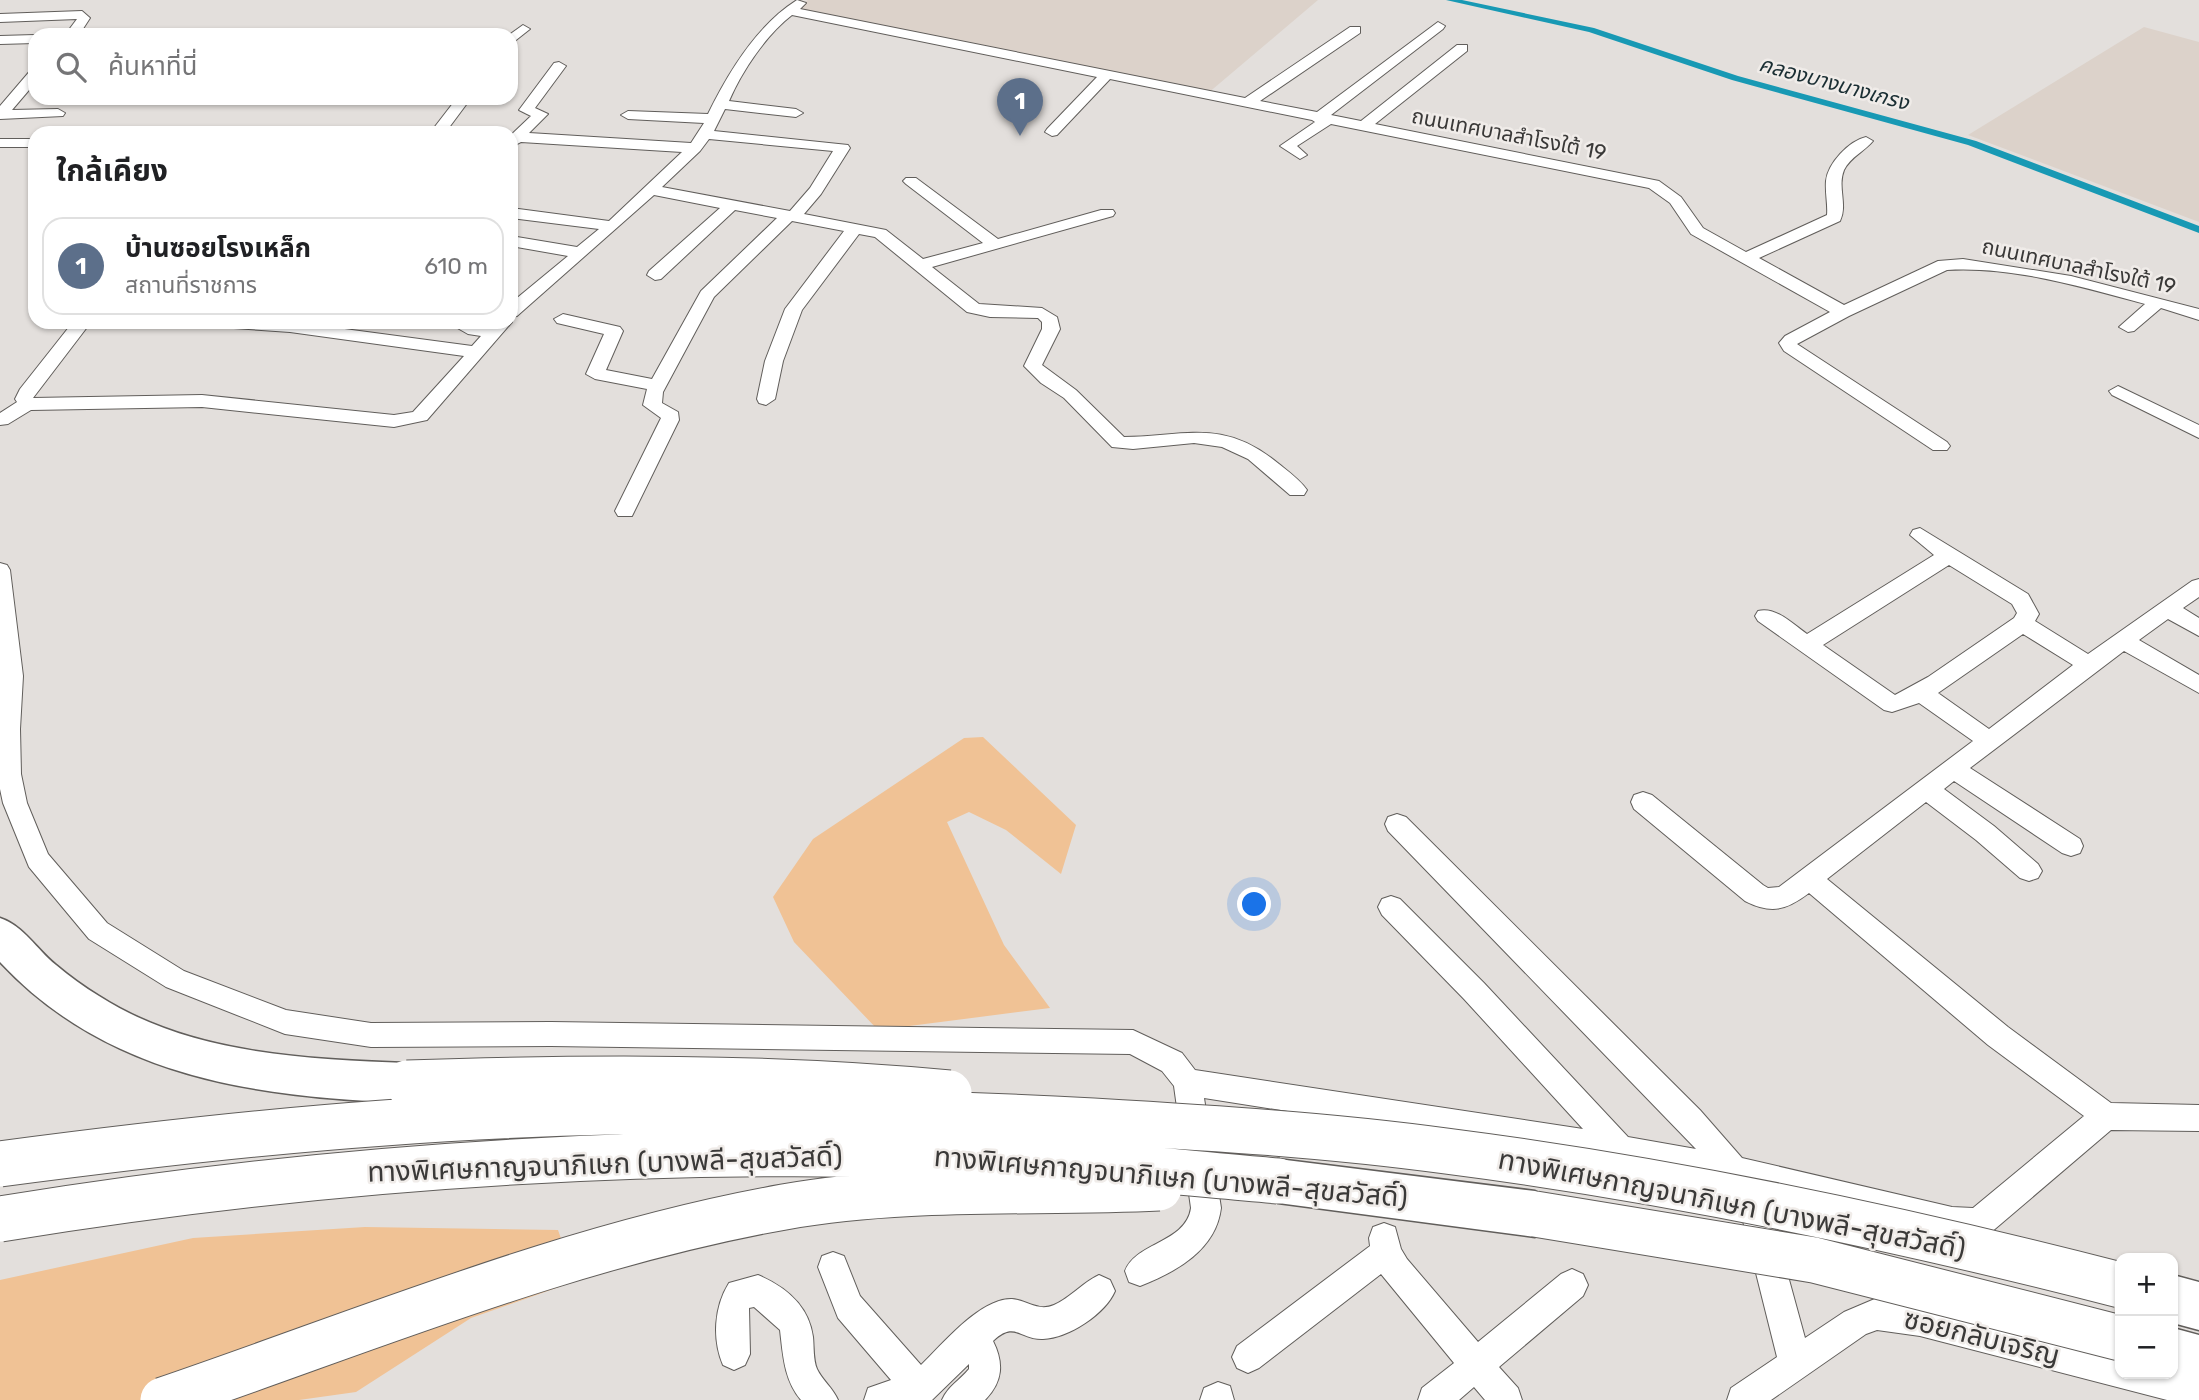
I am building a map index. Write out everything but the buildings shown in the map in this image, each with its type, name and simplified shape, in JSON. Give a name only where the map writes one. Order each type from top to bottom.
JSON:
[{"type":"highway","points":[[0,935],[44,981],[76,1005],[113,1027],[196,1059],[250,1071],[307,1079],[407,1083],[654,1077],[792,1080],[934,1091],[1219,1128]]},
{"type":"highway","name":"ทางพิเศษกาญจนาภิเษก (บางพลี-สุขสวัสดิ์)","points":[[0,1164],[126,1146],[320,1126],[501,1115],[775,1109],[969,1115],[1219,1128],[1385,1144],[1604,1174],[1818,1216],[2052,1267],[2115,1284]]},
{"type":"highway","name":"ทางพิเศษกาญจนาภิเษก (บางพลี-สุขสวัสดิ์)","points":[[0,1219],[106,1201],[279,1179],[432,1167],[629,1158],[809,1154],[970,1157],[1129,1167],[1458,1202],[1814,1260],[2115,1337]]},
{"type":"highway","points":[[163,1400],[512,1276],[611,1245],[711,1220],[871,1196],[966,1190],[1098,1192],[1278,1181]]},
{"type":"highway","points":[[2178,1300],[2199,1306]]},
{"type":"highway","points":[[2178,1354],[2199,1360]]},
{"type":"street","points":[[518,306],[652,190],[695,148],[744,63],[784,15],[805,0]]},
{"type":"street","points":[[0,18],[82,15],[85,18],[77,28]]},
{"type":"street","name":"ถนนเทศบาลสำโรงใต้ 19","points":[[784,15],[1106,75],[1654,184],[1676,198],[1684,215],[1697,231],[1843,312],[1952,263],[2044,277],[2158,302],[2195,314]]},
{"type":"street","points":[[1300,155],[1287,146],[1438,26]]},
{"type":"street","points":[[518,34],[523,29]]},
{"type":"street","points":[[1246,104],[1354,30]]},
{"type":"street","points":[[0,40],[28,39]]},
{"type":"street","points":[[4,56],[18,43]]},
{"type":"street","points":[[1362,127],[1462,48]]},
{"type":"street","points":[[518,136],[541,114],[526,110],[559,66]]},
{"type":"street","points":[[1052,132],[1106,75]]},
{"type":"street","points":[[28,82],[0,115],[58,113]]},
{"type":"street","points":[[1227,100],[1249,84]]},
{"type":"street","points":[[720,104],[796,113]]},
{"type":"street","points":[[443,126],[459,105]]},
{"type":"street","points":[[628,114],[713,119]]},
{"type":"street","points":[[625,511],[670,420],[671,416],[652,405],[657,385],[707,295],[816,191],[843,148],[705,134]]},
{"type":"street","points":[[518,140],[695,148]]},
{"type":"street","points":[[1746,258],[1834,218],[1836,203],[1833,176],[1837,165],[1866,141]]},
{"type":"street","points":[[0,143],[28,143]]},
{"type":"street","points":[[911,181],[996,245]]},
{"type":"street","points":[[652,190],[880,233],[973,308],[1000,313],[1042,313],[1048,317],[1051,329],[1033,366],[1046,379],[1070,394],[1119,443],[1177,438],[1226,440],[1252,452],[1297,490]]},
{"type":"street","points":[[655,275],[731,206]]},
{"type":"street","points":[[918,266],[1107,213]]},
{"type":"street","points":[[518,214],[611,226]]},
{"type":"street","points":[[766,399],[774,361],[794,309],[855,228]]},
{"type":"street","points":[[518,242],[581,253]]},
{"type":"street","points":[[2128,327],[2158,302]]},
{"type":"street","points":[[1843,312],[1791,340],[1788,342],[1790,346],[1940,446]]},
{"type":"street","points":[[563,319],[614,331],[596,374],[657,385]]},
{"type":"street","points":[[27,404],[24,398],[26,393],[76,329]]},
{"type":"street","points":[[305,329],[476,352]]},
{"type":"street","points":[[1,420],[27,404],[202,401],[405,420],[420,416],[497,329]]},
{"type":"street","points":[[2118,391],[2199,432]]},
{"type":"street","points":[[1766,616],[1892,704],[1901,704],[2022,623],[2028,614],[2020,599],[1920,536]]},
{"type":"street","points":[[1807,645],[1949,555]]},
{"type":"street","points":[[0,570],[12,676],[8,729],[9,774],[15,803],[38,860],[98,931],[175,979],[285,1022],[371,1035],[551,1034],[1133,1042],[1172,1062],[1187,1082],[1206,1221],[1199,1233],[1140,1271]]},
{"type":"street","points":[[1643,802],[1734,879],[1766,899],[1785,897],[2089,664],[2199,586]]},
{"type":"street","points":[[2166,609],[2199,628]]},
{"type":"street","points":[[2022,623],[2089,664]]},
{"type":"street","points":[[2122,640],[2196,678]]},
{"type":"street","points":[[1921,693],[1990,741]]},
{"type":"street","points":[[1954,769],[2071,846]]},
{"type":"street","points":[[1926,789],[1992,838],[2029,871]]},
{"type":"street","points":[[1397,824],[1738,1171],[1772,1268],[1795,1364]]},
{"type":"street","points":[[1808,878],[2009,1044],[2106,1116],[2199,1118]]},
{"type":"street","points":[[1391,907],[1474,991],[1620,1149]]},
{"type":"street","points":[[1187,1082],[1620,1149],[1738,1171],[1952,1222],[1978,1223],[2106,1116]]},
{"type":"street","points":[[1248,1357],[1373,1261],[1385,1246],[1396,1270],[1506,1400]]},
{"type":"street","points":[[833,1267],[849,1307],[913,1396]]},
{"type":"street","points":[[1434,1400],[1572,1285]]},
{"type":"street","points":[[734,1354],[734,1304],[740,1294],[758,1291],[784,1310],[795,1323],[801,1369],[806,1381],[822,1400]]},
{"type":"street","points":[[880,1400],[895,1395],[913,1396],[990,1321],[1004,1313],[1019,1315],[1036,1323],[1049,1323],[1099,1291]]},
{"type":"street","name":"ซอยกลับเจริญ","points":[[1742,1400],[1855,1323],[1877,1314],[1893,1314],[2115,1370]]},
{"type":"street","points":[[958,1400],[977,1387],[987,1365],[985,1355],[972,1339]]},
{"type":"street","points":[[2148,1379],[2199,1392]]},
{"type":"shaded area","points":[[808,0],[1318,0],[1207,94],[810,13],[801,9],[801,5]]},
{"type":"shaded area","points":[[2144,27],[2199,42],[2199,222],[1968,135]]},
{"type":"shaded area","points":[[983,737],[1076,825],[1061,874],[1006,830],[969,812],[947,822],[1004,945],[1050,1008],[878,1030],[794,942],[773,897],[813,839],[964,738]]},
{"type":"shaded area","points":[[365,1227],[558,1230],[576,1281],[471,1318],[356,1392],[299,1400],[0,1400],[0,1280],[193,1238]]},
{"type":"waterway","name":"คลองบางนางเกรง","points":[[1450,0],[1591,30],[1735,78],[1972,143],[2199,230]]},
{"type":"place","name":"บ้านซอยโรงเหล็ก","points":[[1020,136]]}]
